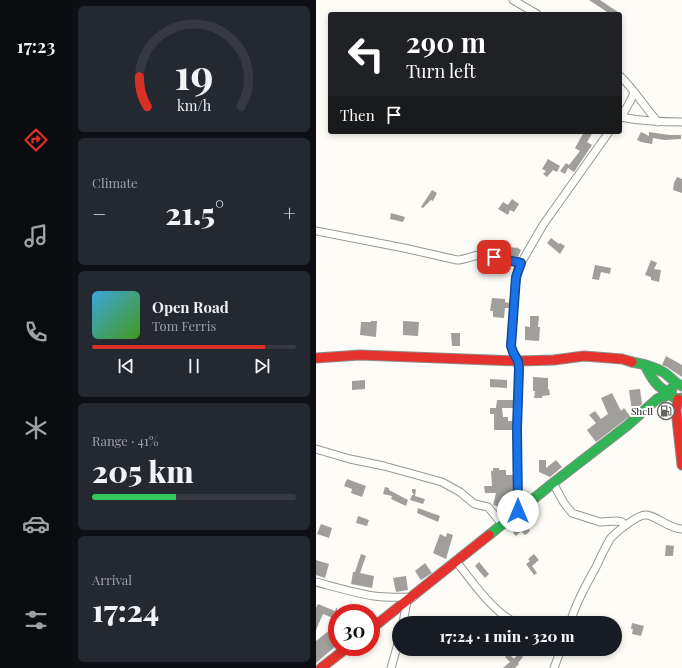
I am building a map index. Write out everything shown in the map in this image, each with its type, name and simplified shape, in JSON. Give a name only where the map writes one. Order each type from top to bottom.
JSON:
[{"type":"street","points":[[513,0],[534,12]]},
{"type":"street","points":[[622,78],[658,122]]},
{"type":"street","points":[[622,115],[632,99],[634,92]]},
{"type":"street","points":[[622,118],[658,122],[682,122]]},
{"type":"street","points":[[518,511],[517,428],[519,376],[518,361],[511,346],[516,277],[521,263],[543,225],[608,134]]},
{"type":"street","points":[[316,231],[457,260],[479,255],[521,263]]},
{"type":"street","points":[[316,358],[360,355],[518,361],[554,360],[584,356],[603,357],[622,359],[645,365],[663,372],[673,378],[680,385]]},
{"type":"street","points":[[645,365],[657,385],[665,392],[676,396]]},
{"type":"street","points":[[680,385],[676,385],[671,390],[676,396],[676,410],[682,465]]},
{"type":"street","points":[[380,622],[553,483],[628,425],[657,399],[661,397],[676,396]]},
{"type":"street","points":[[316,449],[442,482],[460,492],[475,504],[488,507],[502,524]]},
{"type":"street","points":[[553,483],[564,503],[572,513],[600,522],[617,521],[626,525]]},
{"type":"street","points":[[573,616],[578,601],[605,548],[613,536],[626,525],[637,517],[645,514],[676,529],[682,529]]},
{"type":"street","points":[[456,561],[473,583],[505,616]]},
{"type":"street","points":[[316,582],[375,596],[410,599]]},
{"type":"street","points":[[405,616],[410,599]]},
{"type":"street","points":[[321,668],[336,656]]},
{"type":"street","points":[[391,668],[394,656]]},
{"type":"street","points":[[554,668],[558,656]]},
{"type":"building","points":[[589,0],[600,0],[618,12],[607,12]]},
{"type":"building","points":[[641,132],[649,136],[649,132],[681,135],[681,139],[664,140],[653,138],[652,144],[637,140]]},
{"type":"building","points":[[583,134],[592,134],[587,142],[592,145],[574,172],[568,168],[565,174],[560,171],[566,163],[569,165],[580,151],[575,148]]},
{"type":"building","points":[[548,159],[560,166],[557,172],[553,170],[547,177],[543,174],[546,171],[542,169]]},
{"type":"building","points":[[677,177],[682,179],[682,193],[673,190]]},
{"type":"building","points":[[432,190],[437,193],[433,201],[431,200],[423,208],[421,207]]},
{"type":"building","points":[[512,199],[519,204],[514,212],[510,210],[508,215],[498,209],[503,202],[508,205]]},
{"type":"building","points":[[391,213],[405,217],[403,222],[390,219]]},
{"type":"building","points":[[551,238],[559,244],[560,243],[565,246],[560,254],[547,243]]},
{"type":"building","points":[[510,247],[516,247],[521,250],[518,257],[504,255],[505,250],[509,251]]},
{"type":"building","points":[[651,260],[657,263],[654,269],[661,270],[659,282],[651,280],[651,277],[645,275]]},
{"type":"building","points":[[595,265],[611,268],[610,274],[601,272],[599,280],[592,279]]},
{"type":"building","points":[[492,298],[505,299],[505,302],[509,303],[509,308],[505,308],[504,318],[493,317],[493,311],[490,311]]},
{"type":"building","points":[[530,316],[539,316],[539,341],[525,340],[525,326],[530,327]]},
{"type":"building","points":[[377,321],[376,337],[360,335],[361,322]]},
{"type":"building","points":[[403,321],[419,322],[418,336],[403,335]]},
{"type":"building","points":[[451,333],[460,333],[460,346],[452,346]]},
{"type":"building","points":[[666,356],[682,365],[682,377],[662,365]]},
{"type":"building","points":[[533,377],[548,378],[548,389],[550,395],[542,396],[542,398],[534,398],[535,391],[533,391]]},
{"type":"building","points":[[490,379],[507,380],[507,388],[490,387]]},
{"type":"building","points":[[365,380],[365,389],[352,390],[352,381]]},
{"type":"building","points":[[640,389],[642,404],[632,411],[629,390]]},
{"type":"building","points":[[612,393],[621,411],[624,408],[630,416],[596,442],[587,430],[596,423],[589,415],[595,411],[601,419],[608,414],[601,398]]},
{"type":"building","points":[[497,400],[513,400],[513,408],[502,408],[503,417],[508,417],[508,421],[512,421],[512,430],[494,430],[494,414],[490,414],[490,408],[496,408]]},
{"type":"building","points":[[539,460],[546,460],[546,468],[556,460],[562,467],[550,477],[539,472]]},
{"type":"building","points":[[493,468],[506,470],[506,475],[513,475],[513,505],[508,509],[493,505],[496,493],[485,493],[484,486],[492,486],[491,471],[493,471]]},
{"type":"building","points":[[347,479],[366,486],[362,497],[351,493],[352,489],[344,486]]},
{"type":"building","points":[[385,487],[408,500],[406,506],[391,499],[392,496],[383,494]]},
{"type":"building","points":[[412,489],[416,490],[415,496],[425,499],[423,504],[410,500],[412,495],[414,495]]},
{"type":"building","points":[[418,508],[440,516],[438,522],[417,513]]},
{"type":"building","points":[[358,516],[369,520],[367,526],[356,523]]},
{"type":"building","points":[[321,524],[332,528],[329,538],[317,534]]},
{"type":"building","points":[[524,524],[530,531],[525,535],[521,531],[516,536],[513,533]]},
{"type":"building","points":[[447,533],[453,535],[446,559],[433,553],[440,534],[446,537]]},
{"type":"building","points":[[666,545],[674,546],[673,556],[665,556]]},
{"type":"building","points":[[361,554],[366,556],[360,573],[374,576],[372,588],[351,584],[353,572],[355,572]]},
{"type":"building","points":[[534,554],[539,560],[532,566],[537,573],[534,575],[526,564],[530,561],[528,559]]},
{"type":"building","points":[[316,560],[329,564],[325,578],[316,575]]},
{"type":"building","points":[[479,562],[489,574],[485,578],[475,566]]},
{"type":"building","points":[[425,563],[432,573],[421,580],[415,571]]},
{"type":"building","points":[[406,576],[408,590],[396,592],[393,578]]},
{"type":"building","points":[[318,604],[328,608],[328,616],[323,614],[316,630],[316,608]]},
{"type":"building","points":[[632,623],[644,626],[641,636],[632,634]]},
{"type":"building","points":[[328,631],[328,653],[316,663],[316,641]]},
{"type":"building","points":[[511,656],[514,659],[516,656],[523,657],[515,668],[503,668],[510,662],[505,657]]},
{"type":"traffic: fast","points":[[632,362],[660,370],[677,384],[682,386]]},
{"type":"traffic: fast","points":[[645,365],[658,386],[671,393]]},
{"type":"traffic: fast","points":[[672,388],[671,393],[673,397],[678,399],[682,398]]},
{"type":"traffic: fast","points":[[489,535],[628,425],[657,399],[671,394]]},
{"type":"traffic: jam","points":[[316,358],[360,355],[518,361],[554,360],[584,356],[622,359],[632,362]]},
{"type":"traffic: jam","points":[[678,399],[676,410],[682,465]]},
{"type":"traffic: jam","points":[[380,622],[489,535]]},
{"type":"traffic: jam","points":[[321,668],[336,656]]},
{"type":"place","name":"Shell","points":[[666,411]]},
{"type":"route","points":[[494,257],[521,263],[516,277],[511,346],[518,361],[519,368],[517,428],[518,511]]}]
